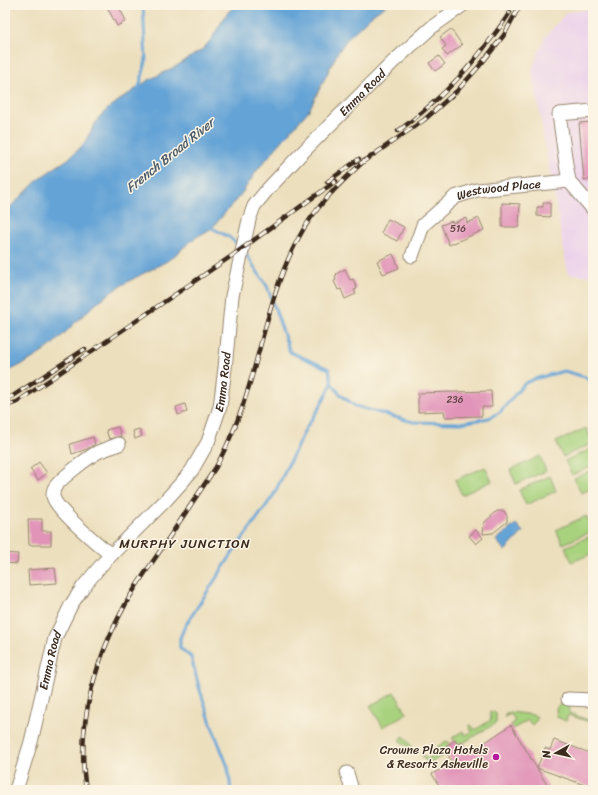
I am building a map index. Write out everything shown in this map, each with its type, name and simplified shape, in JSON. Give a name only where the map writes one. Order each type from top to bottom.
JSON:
[{"type":"street","name":"Emma Road","points":[[16,790],[31,742],[56,638],[71,605],[83,587],[111,555],[166,501],[183,481],[192,470],[208,442],[220,407],[232,296],[248,231],[249,220],[254,206],[299,156],[393,62],[432,27],[463,5]]},
{"type":"street","points":[[593,111],[559,114],[570,181],[593,208]]},
{"type":"street","name":"Westwood Place","points":[[412,256],[423,225],[455,197],[477,190],[570,181]]},
{"type":"street","points":[[111,555],[90,538],[56,504],[53,497],[54,490],[59,482],[98,452],[119,444]]},
{"type":"street","points":[[568,699],[593,700]]},
{"type":"street","points":[[347,773],[352,790]]},
{"type":"shaded area","points":[[593,9],[593,276],[568,274],[532,69],[545,37],[567,12]]},
{"type":"green space","points":[[586,428],[593,443],[563,457],[556,442]]},
{"type":"green space","points":[[593,448],[593,466],[572,475],[565,461]]},
{"type":"green space","points":[[540,456],[546,471],[516,484],[510,470]]},
{"type":"green space","points":[[485,467],[492,481],[462,495],[455,480]]},
{"type":"green space","points":[[593,470],[593,488],[581,493],[574,478]]},
{"type":"green space","points":[[550,476],[556,491],[526,505],[519,490]]},
{"type":"green space","points":[[586,516],[593,531],[563,544],[556,530]]},
{"type":"green space","points":[[593,535],[593,553],[572,562],[565,547]]},
{"type":"green space","points":[[394,692],[407,713],[383,727],[370,706]]},
{"type":"green space","points":[[563,704],[570,707],[569,713],[593,723],[568,715],[566,721],[557,717],[556,708]]},
{"type":"green space","points":[[510,712],[534,715],[537,717],[536,721],[532,725],[528,720],[513,729],[511,725],[515,720],[511,714],[504,717]]},
{"type":"green space","points":[[489,713],[496,713],[496,723],[458,746],[453,737],[463,731],[465,735],[472,732],[469,726],[471,725],[475,730],[491,720]]},
{"type":"green space","points":[[404,736],[412,747],[411,749],[399,740]]},
{"type":"green space","points":[[446,741],[449,742],[453,749],[430,763],[426,762],[422,755],[427,759],[439,752],[437,747]]},
{"type":"water","name":"French Broad River","points":[[236,5],[387,5],[371,16],[348,38],[338,52],[309,110],[258,169],[242,193],[213,227],[195,238],[167,261],[128,281],[107,295],[47,349],[5,373],[5,212],[41,177],[68,159],[83,145],[99,117],[110,107],[147,81],[178,65],[203,49],[212,38],[228,12]]},
{"type":"water","points":[[516,524],[523,532],[505,551],[496,540]]},
{"type":"building","points":[[106,5],[118,5],[126,21],[117,26]]},
{"type":"building","points":[[451,29],[462,45],[447,56],[442,49],[446,46],[440,37]]},
{"type":"building","points":[[439,56],[445,64],[435,71],[429,63]]},
{"type":"building","points":[[593,122],[593,179],[584,180],[579,123]]},
{"type":"building","points":[[502,203],[520,204],[519,227],[502,227]]},
{"type":"building","points":[[543,203],[550,203],[550,217],[537,216],[537,207],[543,207]]},
{"type":"building","points":[[466,218],[467,223],[479,218],[484,230],[449,245],[441,225],[452,221],[453,223]]},
{"type":"building","points":[[388,219],[404,227],[397,241],[381,233]]},
{"type":"building","points":[[393,254],[399,268],[383,274],[377,261]]},
{"type":"building","points":[[345,269],[350,280],[353,279],[357,289],[354,290],[356,294],[345,299],[341,289],[338,290],[334,281],[336,280],[336,274]]},
{"type":"building","points":[[491,391],[492,407],[482,407],[482,416],[445,417],[444,411],[418,412],[418,393]]},
{"type":"building","points":[[185,404],[187,412],[178,415],[176,407]]},
{"type":"building","points":[[118,427],[121,436],[109,439],[106,430]]},
{"type":"building","points":[[139,429],[142,436],[135,439],[133,431]]},
{"type":"building","points":[[93,437],[95,444],[87,449],[72,454],[70,444]]},
{"type":"building","points":[[39,462],[47,473],[38,480],[30,469]]},
{"type":"building","points":[[497,511],[504,511],[507,516],[507,522],[493,533],[483,534],[484,523]]},
{"type":"building","points":[[28,519],[42,519],[42,531],[51,531],[51,545],[29,545]]},
{"type":"building","points":[[476,530],[483,538],[476,544],[469,536]]},
{"type":"building","points":[[5,553],[18,554],[17,564],[5,563]]},
{"type":"building","points":[[55,568],[57,583],[29,585],[28,570]]},
{"type":"building","name":"Crowne Plaza Hotels & Resorts Asheville","points":[[511,725],[550,790],[446,790],[444,787],[441,789],[432,774],[453,763],[446,752],[449,750],[446,746],[455,740],[458,745],[462,742],[469,753]]},
{"type":"building","points":[[554,740],[593,754],[593,788],[537,768],[545,748],[550,750]]},
{"type":"waterway","points":[[139,88],[146,61],[143,5]]},
{"type":"waterway","points":[[210,227],[229,237],[239,246]]},
{"type":"waterway","points":[[245,253],[267,286],[290,352],[329,369],[332,384],[341,395],[355,406],[413,422],[461,423],[489,418],[500,412],[524,384],[534,379],[564,371],[585,377],[593,383]]},
{"type":"waterway","points":[[231,790],[228,767],[213,729],[191,657],[180,648],[180,638],[185,626],[232,554],[273,496],[306,428],[332,384]]},
{"type":"railway","points":[[360,164],[424,120],[458,90],[504,35],[520,5]]},
{"type":"railway","points":[[398,131],[424,111],[448,89],[480,53],[510,12]]},
{"type":"railway","points":[[327,182],[359,159]]},
{"type":"railway","points":[[86,790],[83,764],[86,713],[99,663],[108,639],[132,593],[216,467],[226,447],[246,396],[275,293],[289,257],[298,239],[311,217],[319,207],[364,161]]},
{"type":"railway","points":[[5,406],[17,402],[233,255],[336,181]]},
{"type":"railway","points":[[5,399],[13,396],[85,349]]},
{"type":"place","name":"Crowne Plaza Hotels & Resorts Asheville","points":[[496,757]]},
{"type":"district","name":"MURPHY JUNCTION","points":[[185,543]]}]
